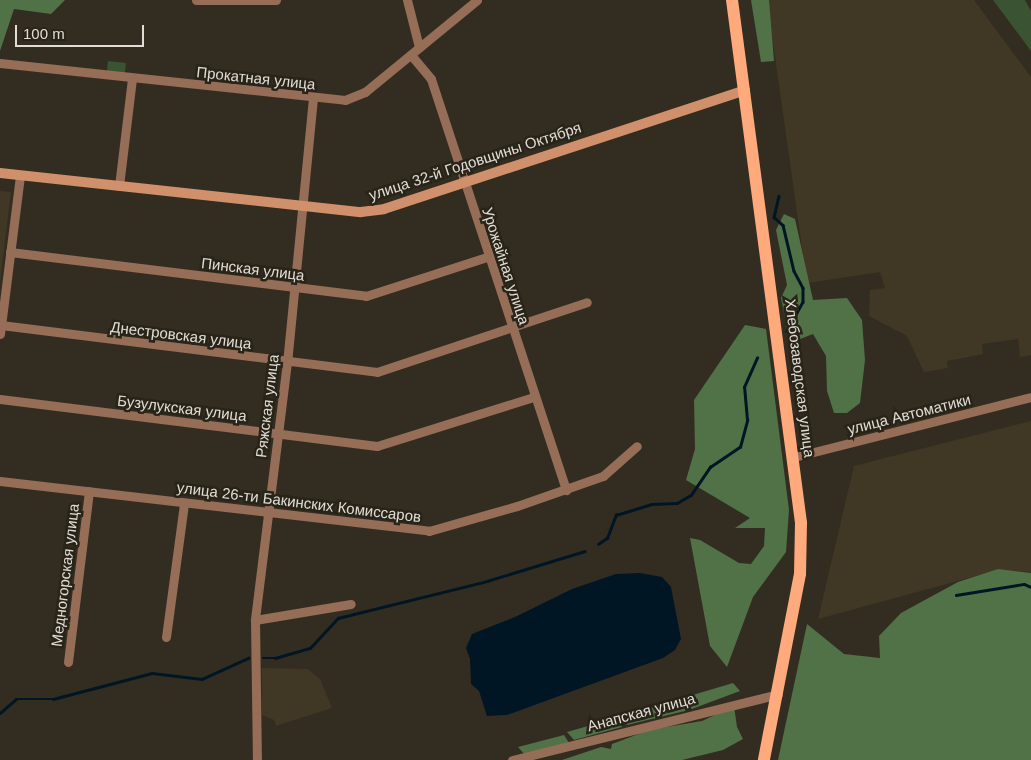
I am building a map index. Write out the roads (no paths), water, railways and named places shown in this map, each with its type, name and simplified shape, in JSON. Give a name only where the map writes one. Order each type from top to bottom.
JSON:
[{"type":"main road","name":"Хлебозаводская улица","points":[[732,0],[794,457],[801,523],[800,574],[764,760]]},
{"type":"main road","name":"улица 32-й Годовщины Октября","points":[[0,173],[361,212],[384,209],[745,90]]},
{"type":"street","points":[[196,0],[276,0]]},
{"type":"street","points":[[407,0],[419,47]]},
{"type":"street","name":"Прокатная улица","points":[[0,63],[132,79],[345,100],[365,92],[477,0]]},
{"type":"street","name":"Урожайная улица","points":[[411,55],[431,79],[465,181],[487,257],[512,327],[533,398],[566,490]]},
{"type":"street","points":[[119,186],[132,79]]},
{"type":"street","name":"Ряжская улица","points":[[257,760],[256,620],[287,362],[293,288],[314,98]]},
{"type":"street","points":[[0,330],[20,175]]},
{"type":"street","name":"Пинская улица","points":[[10,252],[366,296],[487,257]]},
{"type":"street","name":"Днестровская улица","points":[[0,330],[378,372],[586,302]]},
{"type":"street","name":"улица Автоматики","points":[[794,457],[1031,397]]},
{"type":"street","name":"Бузулукская улица","points":[[0,399],[377,446],[533,398]]},
{"type":"street","name":"улица 26-ти Бакинских Комиссаров","points":[[0,481],[429,531],[566,490],[603,476],[637,446]]},
{"type":"street","name":"Медногорская улица","points":[[68,662],[89,491]]},
{"type":"street","points":[[166,637],[184,503]]},
{"type":"street","points":[[256,620],[351,604]]},
{"type":"street","name":"Анапская улица","points":[[515,760],[778,694]]},
{"type":"water","points":[[640,573],[662,577],[671,587],[681,639],[675,650],[663,658],[507,715],[487,716],[479,691],[471,684],[470,659],[466,648],[472,634],[515,617],[572,589],[616,574]]},
{"type":"waterway","points":[[779,196],[774,217],[783,225],[794,271],[803,288],[803,302],[787,331]]},
{"type":"waterway","points":[[598,544],[607,538],[616,515],[651,504],[677,503],[691,495],[710,467],[740,447],[747,420],[744,387],[757,358]]},
{"type":"waterway","points":[[263,658],[275,658],[310,648],[338,618],[487,581],[585,551]]},
{"type":"waterway","points":[[956,595],[1024,584],[1031,587]]},
{"type":"waterway","points":[[0,713],[16,699],[53,699],[152,673],[202,679],[248,658]]}]
